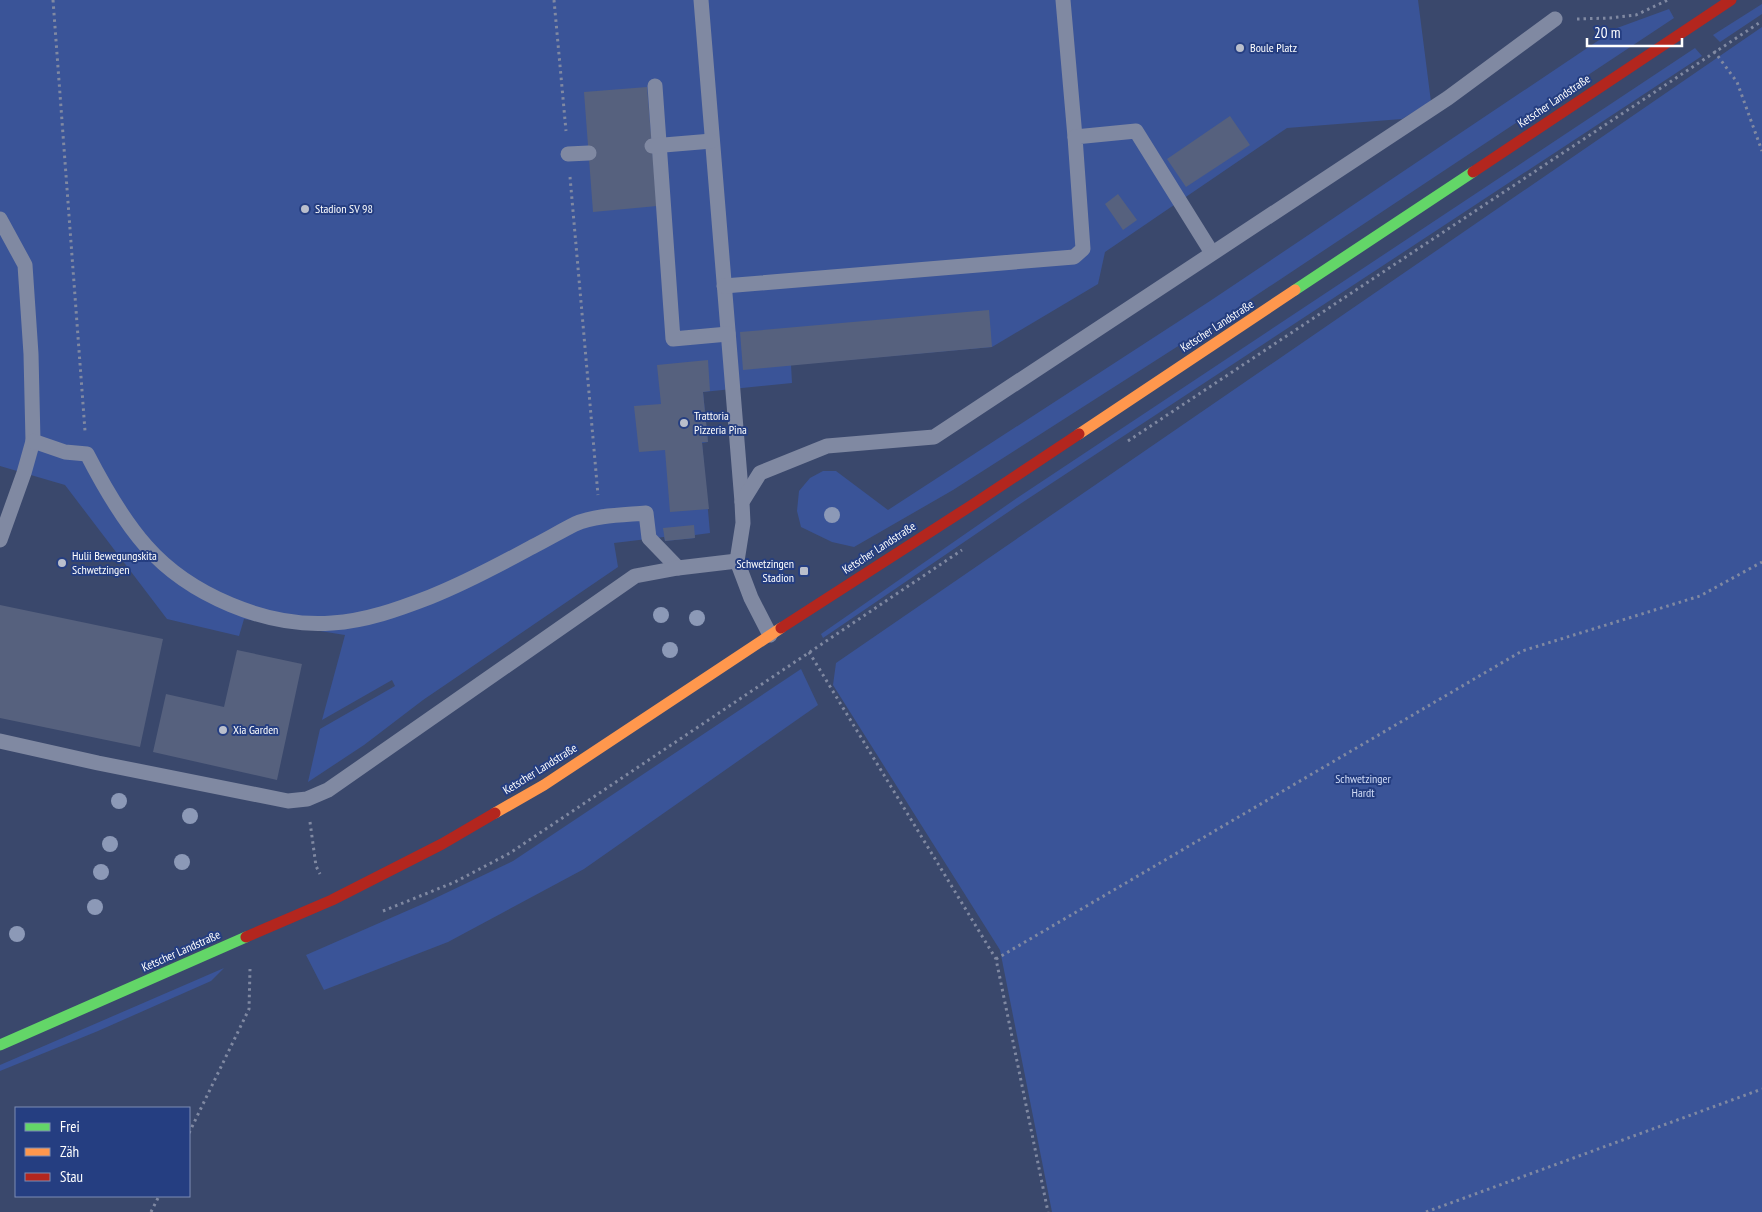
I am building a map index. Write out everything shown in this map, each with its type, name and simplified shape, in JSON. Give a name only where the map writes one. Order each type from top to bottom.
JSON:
[{"type":"street","name":"Ketscher Landstraße","points":[[0,1045],[332,900],[442,844],[544,785],[770,635],[969,507],[1731,0]]},
{"type":"lane","points":[[701,0],[742,502],[743,522],[737,561],[751,598],[770,635]]},
{"type":"lane","points":[[724,286],[1074,257],[1083,249],[1063,0]]},
{"type":"lane","points":[[742,502],[760,473],[827,446],[934,436],[1448,98],[1555,20]]},
{"type":"lane","points":[[655,86],[655,146],[673,340],[728,334]]},
{"type":"lane","points":[[1074,136],[1136,131],[1212,253]]},
{"type":"lane","points":[[655,146],[712,141]]},
{"type":"lane","points":[[568,154],[589,153]]},
{"type":"lane","points":[[0,219],[25,265],[31,354],[33,441],[24,473],[0,540]]},
{"type":"lane","points":[[33,441],[65,452],[87,454],[120,511],[146,546],[173,572],[210,595],[253,614],[293,622],[332,623],[377,616],[439,593],[577,524],[600,518],[646,513],[649,538],[678,568]]},
{"type":"lane","points":[[0,741],[98,763],[288,801],[307,799],[328,790],[635,576],[678,568],[737,561]]},
{"type":"path","points":[[54,0],[87,454]]},
{"type":"path","points":[[554,0],[600,518]]},
{"type":"path","points":[[1555,20],[1610,18],[1636,14],[1668,0]]},
{"type":"path","points":[[1715,52],[1737,82],[1762,151]]},
{"type":"path","points":[[996,959],[1522,651],[1700,596],[1762,562]]},
{"type":"path","points":[[809,652],[996,959],[1048,1212]]},
{"type":"path","points":[[307,799],[316,866],[332,900]]},
{"type":"path","points":[[190,1131],[249,1008],[250,968],[238,941]]},
{"type":"path","points":[[1426,1212],[1762,1089]]},
{"type":"path","points":[[151,1212],[158,1197]]},
{"type":"green space","points":[[0,0],[1418,0],[1431,102],[1402,119],[1287,128],[1105,252],[1098,284],[992,347],[791,365],[792,383],[703,392],[708,442],[702,443],[710,533],[695,535],[695,538],[665,541],[664,537],[614,543],[618,567],[423,700],[364,745],[308,782],[320,729],[395,686],[392,680],[322,720],[345,635],[244,619],[239,636],[167,619],[65,485],[0,466]]},
{"type":"green space","points":[[1762,4],[1762,14],[1720,42],[1713,35]]},
{"type":"green space","points":[[1669,9],[1674,18],[1222,318],[953,490],[854,547],[832,542],[801,527],[797,511],[799,491],[810,478],[823,471],[836,471],[888,510],[1210,301],[1617,28]]},
{"type":"green space","name":"Schwetzinger Hardt","points":[[1762,27],[1762,1212],[1052,1212],[1000,950],[833,685],[836,663]]},
{"type":"green space","points":[[1695,48],[1702,56],[1020,504],[823,638],[821,634],[1017,498]]},
{"type":"green space","points":[[801,669],[818,705],[584,869],[448,942],[324,990],[306,955],[425,903],[513,861]]},
{"type":"green space","points":[[224,968],[211,981],[98,1031],[0,1071],[0,1065]]},
{"type":"building","points":[[647,87],[657,206],[593,212],[584,92]]},
{"type":"building","points":[[1230,116],[1250,145],[1186,187],[1167,159]]},
{"type":"building","points":[[1118,194],[1137,220],[1123,230],[1105,204]]},
{"type":"building","points":[[989,310],[992,347],[743,370],[740,332]]},
{"type":"building","name":"Trattoria Pizzeria Pina","points":[[708,360],[710,391],[703,392],[708,442],[702,442],[709,509],[670,512],[665,450],[639,452],[634,406],[661,404],[657,365]]},
{"type":"building","points":[[694,525],[695,538],[665,541],[663,528]]},
{"type":"building","points":[[0,605],[163,639],[140,747],[0,718]]},
{"type":"building","name":"Xia Garden","points":[[237,650],[302,664],[277,780],[153,752],[166,694],[224,707]]},
{"type":"traffic: fast","points":[[1295,290],[1473,172]]},
{"type":"traffic: fast","points":[[0,1045],[246,937]]},
{"type":"traffic: slow","points":[[1079,434],[1295,290]]},
{"type":"traffic: slow","points":[[495,813],[544,785],[781,628]]},
{"type":"traffic: jam","points":[[1473,172],[1731,0]]},
{"type":"traffic: jam","points":[[781,628],[1079,434]]},
{"type":"traffic: jam","points":[[246,937],[332,900],[442,844],[495,813]]},
{"type":"place","name":"Boule Platz","points":[[1240,48]]},
{"type":"place","name":"Stadion SV 98","points":[[305,209]]},
{"type":"place","name":"Trattoria Pizzeria Pina","points":[[684,423]]},
{"type":"place","name":"Hulii Bewegungskita Schwetzingen","points":[[62,563]]},
{"type":"place","name":"Schwetzingen Stadion","points":[[804,571]]},
{"type":"place","name":"Xia Garden","points":[[223,730]]}]
